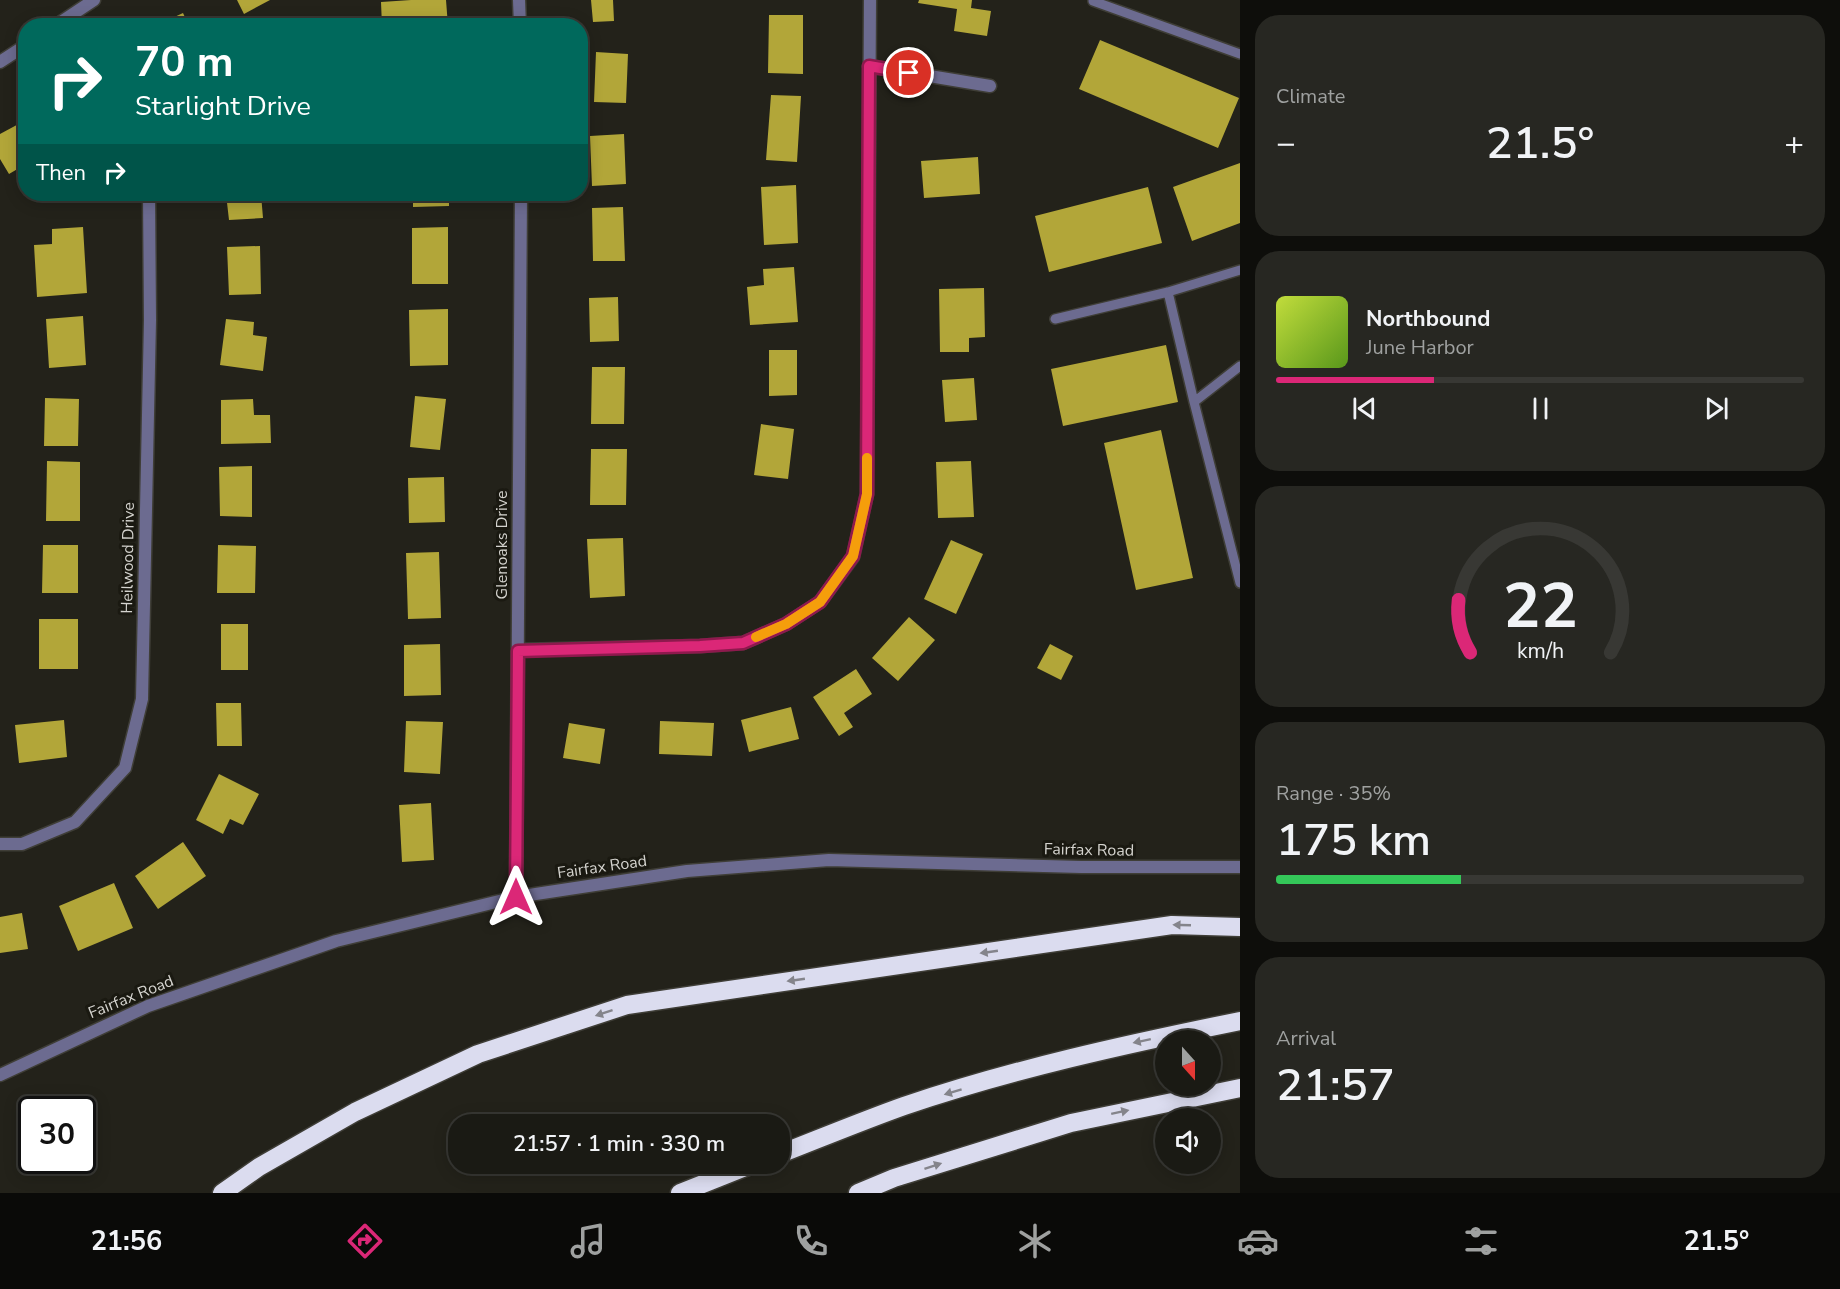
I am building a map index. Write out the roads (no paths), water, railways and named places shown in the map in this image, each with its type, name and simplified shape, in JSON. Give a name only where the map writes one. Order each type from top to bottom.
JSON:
[{"type":"highway","points":[[222,1193],[259,1167],[355,1112],[478,1054],[627,1005],[1172,925],[1240,927]]},
{"type":"highway","points":[[790,1150],[904,1106],[1005,1076],[1104,1049],[1240,1021]]},
{"type":"highway","points":[[858,1193],[894,1178],[1071,1123],[1240,1088]]},
{"type":"highway","points":[[680,1193],[728,1174]]},
{"type":"highway","points":[[867,1193],[894,1178]]},
{"type":"street","points":[[68,18],[94,0]]},
{"type":"street","points":[[519,0],[520,18]]},
{"type":"street","points":[[518,651],[743,643],[786,624],[820,602],[853,556],[867,494],[870,0]]},
{"type":"street","points":[[0,62],[18,50]]},
{"type":"street","points":[[869,66],[990,86]]},
{"type":"street","name":"Heilwood Drive","points":[[0,844],[22,844],[75,822],[125,768],[142,699],[150,320],[149,201]]},
{"type":"street","name":"Glenoaks Drive","points":[[516,897],[521,201]]},
{"type":"street","name":"Fairfax Road","points":[[0,1075],[148,1006],[336,942],[516,897],[687,871],[829,860],[1081,867],[1240,867]]},
{"type":"lane","points":[[1093,1],[1240,54]]},
{"type":"lane","points":[[1055,319],[1168,292],[1240,270]]},
{"type":"lane","points":[[1168,292],[1240,583]]},
{"type":"lane","points":[[1194,402],[1240,366]]}]
